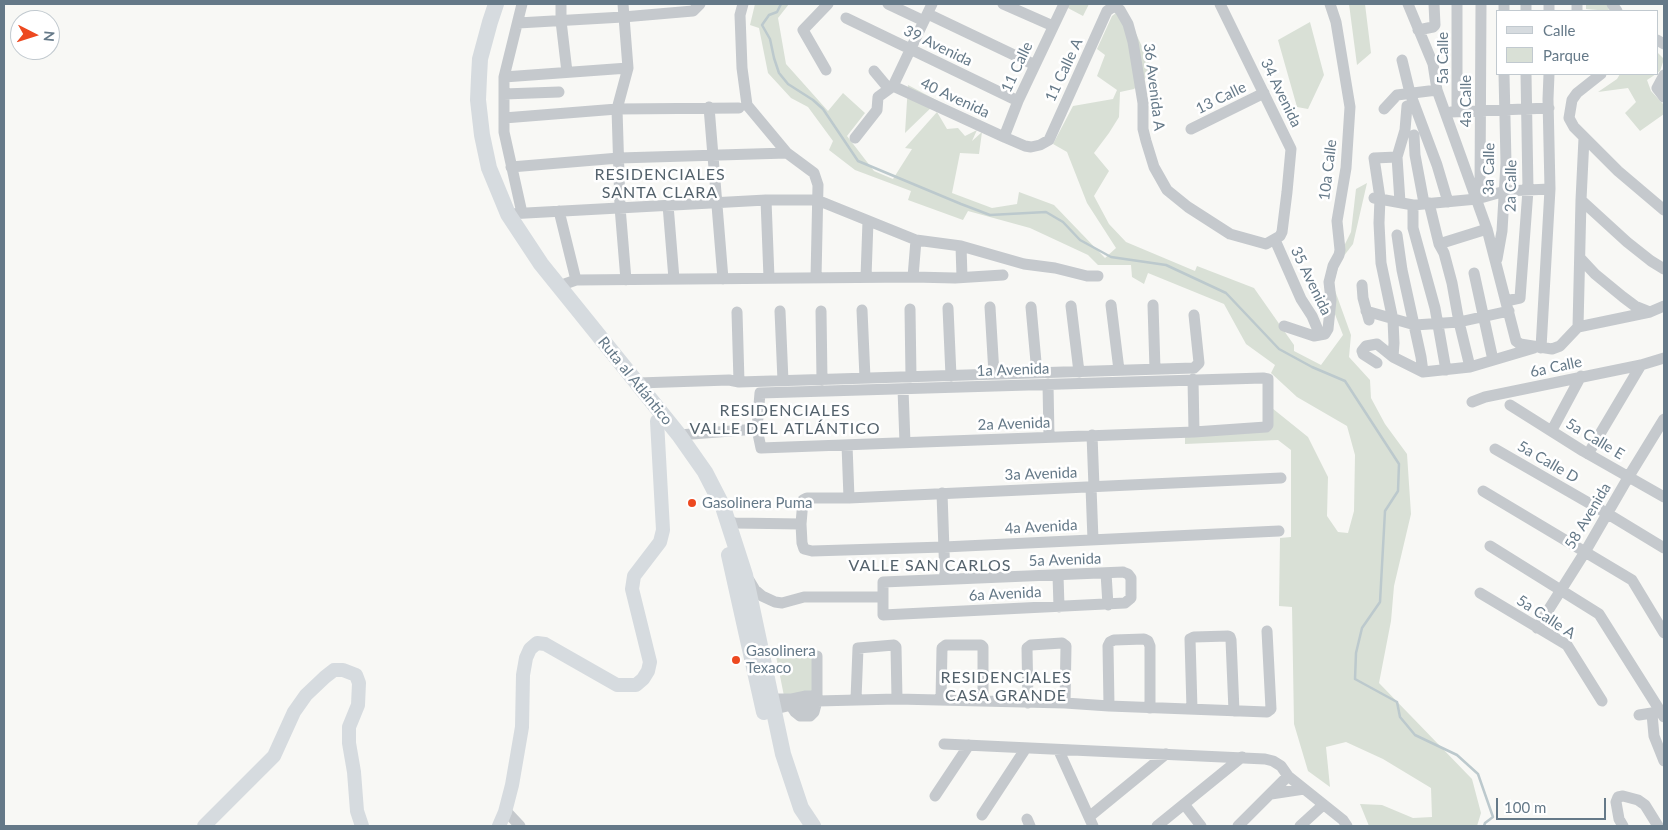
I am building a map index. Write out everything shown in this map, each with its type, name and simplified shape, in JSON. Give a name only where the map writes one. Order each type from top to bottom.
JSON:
[{"type":"highway","name":"Ruta al Atlántico","points":[[486,4],[471,58],[468,100],[472,138],[484,181],[499,218],[518,245],[657,421],[686,459],[702,486],[714,512],[729,555],[763,681],[773,704],[794,789],[801,808],[813,826]]},
{"type":"highway","name":"Ruta al Atlántico","points":[[496,4],[480,59],[478,100],[482,135],[489,168],[541,264],[679,435],[705,472],[728,521],[745,575],[763,681],[772,750],[783,788],[802,826]]},
{"type":"main road","points":[[498,826],[505,811],[512,785],[522,727],[526,658],[530,649],[537,643],[545,644],[617,685],[636,685],[648,671],[650,662],[632,589],[634,576],[660,542],[663,530],[657,421]]},
{"type":"main road","points":[[204,826],[274,756],[294,712],[306,696],[334,670],[343,670],[356,675],[359,683],[358,705],[349,727],[349,743],[355,777],[356,811],[362,826]]},
{"type":"street","points":[[522,4],[504,76],[504,132],[511,167],[515,213],[717,202],[817,200],[916,240],[961,246],[1024,264],[1054,268],[1087,276],[1098,276]]},
{"type":"street","points":[[562,4],[561,21],[567,72]]},
{"type":"street","points":[[623,4],[628,68],[617,109],[620,207],[626,280]]},
{"type":"street","points":[[518,23],[693,11],[700,4]]},
{"type":"street","points":[[743,4],[740,15],[742,68],[747,105],[787,153],[814,172],[818,185],[816,278]]},
{"type":"street","points":[[826,70],[803,30],[828,4]]},
{"type":"street","points":[[888,4],[928,13],[1035,65]]},
{"type":"street","points":[[1003,4],[1054,26]]},
{"type":"street","name":"11 Calle","points":[[1008,139],[1018,101],[1064,4]]},
{"type":"street","name":"34 Avenida","points":[[1220,4],[1290,149],[1287,192],[1278,236]]},
{"type":"street","name":"10a Calle","points":[[1320,335],[1325,334],[1328,329],[1331,300],[1329,282],[1340,250],[1337,221],[1346,168],[1350,107],[1336,22],[1330,4]]},
{"type":"street","points":[[1408,4],[1432,64],[1437,90],[1452,112],[1497,264],[1516,341],[1520,344],[1552,350],[1560,346],[1578,327],[1650,312],[1664,306]]},
{"type":"street","points":[[1418,30],[1435,25],[1434,4]]},
{"type":"street","name":"5a Calle","points":[[1452,112],[1457,4]]},
{"type":"street","name":"4a Calle","points":[[1477,198],[1480,191],[1481,4]]},
{"type":"street","name":"11 Calle A","points":[[1040,145],[1048,140],[1107,11],[1113,5]]},
{"type":"street","name":"36 Avenida A","points":[[1113,5],[1120,10],[1128,24],[1134,42],[1143,103],[1143,129],[1154,167],[1167,190],[1188,207],[1230,234],[1263,245],[1278,236]]},
{"type":"street","points":[[855,138],[877,110],[878,96],[891,87],[928,13]]},
{"type":"street","name":"39 Avenida","points":[[846,18],[1018,101]]},
{"type":"street","points":[[1402,60],[1412,98],[1437,165],[1448,202]]},
{"type":"street","points":[[504,76],[628,68]]},
{"type":"street","points":[[874,71],[891,87]]},
{"type":"street","name":"3a Calle","points":[[1497,264],[1502,231],[1506,163],[1504,75]]},
{"type":"street","name":"2a Calle","points":[[1507,306],[1520,298],[1528,190],[1526,75]]},
{"type":"street","points":[[1538,348],[1550,189],[1549,75]]},
{"type":"street","points":[[1600,75],[1577,93],[1572,100],[1569,118],[1584,138],[1633,186],[1664,210]]},
{"type":"street","points":[[1664,76],[1657,88],[1664,97]]},
{"type":"street","name":"40 Avenida","points":[[891,87],[1031,148],[1040,145]]},
{"type":"street","points":[[1384,109],[1397,96],[1412,98],[1437,90]]},
{"type":"street","points":[[504,94],[559,92]]},
{"type":"street","name":"13 Calle","points":[[1191,129],[1264,93]]},
{"type":"street","points":[[1400,202],[1397,157],[1405,130],[1407,106],[1412,98]]},
{"type":"street","points":[[709,107],[723,279]]},
{"type":"street","points":[[504,118],[617,109],[739,108]]},
{"type":"street","points":[[1452,112],[1549,108]]},
{"type":"street","points":[[1414,135],[1422,204],[1444,253],[1470,367]]},
{"type":"street","points":[[1578,327],[1584,138]]},
{"type":"street","points":[[511,167],[619,158],[787,153]]},
{"type":"street","points":[[1393,357],[1393,320],[1381,263],[1374,158],[1397,157]]},
{"type":"street","points":[[1377,198],[1422,204],[1477,198],[1504,191],[1550,189]]},
{"type":"street","points":[[766,200],[769,278]]},
{"type":"street","points":[[1581,200],[1627,242],[1664,269]]},
{"type":"street","points":[[1422,204],[1413,228],[1430,286],[1446,370]]},
{"type":"street","points":[[668,205],[674,279]]},
{"type":"street","points":[[559,211],[576,280]]},
{"type":"street","points":[[866,277],[868,221]]},
{"type":"street","points":[[1439,244],[1487,229]]},
{"type":"street","points":[[1397,235],[1402,270],[1415,325],[1422,372]]},
{"type":"street","name":"35 Avenida","points":[[1278,236],[1301,299],[1312,316],[1320,335]]},
{"type":"street","points":[[913,277],[916,240]]},
{"type":"street","points":[[961,246],[962,277]]},
{"type":"street","points":[[1581,259],[1595,274],[1634,306],[1650,312]]},
{"type":"street","points":[[1474,273],[1493,360]]},
{"type":"street","points":[[559,286],[576,280],[962,277],[1003,275]]},
{"type":"street","points":[[1362,285],[1367,316],[1415,325],[1438,325],[1459,322],[1483,317],[1507,306]]},
{"type":"street","points":[[1111,305],[1119,370]]},
{"type":"street","points":[[1153,305],[1155,369]]},
{"type":"street","points":[[1071,306],[1078,372]]},
{"type":"street","points":[[1031,307],[1037,373]]},
{"type":"street","points":[[948,308],[951,376]]},
{"type":"street","points":[[990,308],[994,374]]},
{"type":"street","points":[[910,309],[911,377]]},
{"type":"street","points":[[820,310],[822,380]]},
{"type":"street","points":[[862,310],[865,378]]},
{"type":"street","points":[[780,311],[783,381]]},
{"type":"street","points":[[737,312],[739,382]]},
{"type":"street","points":[[640,387],[729,386],[739,382],[1194,368],[1198,366],[1194,314]]},
{"type":"street","points":[[1284,326],[1314,336],[1320,335]]},
{"type":"street","points":[[1377,363],[1363,354],[1362,351],[1366,346],[1377,344],[1393,357],[1422,372],[1470,367],[1538,348]]},
{"type":"street","name":"6a Calle","points":[[1472,402],[1485,397],[1582,376],[1645,365],[1664,358]]},
{"type":"street","points":[[1588,454],[1645,365]]},
{"type":"street","name":"6a Calle","points":[[1645,365],[1664,367]]},
{"type":"street","points":[[1552,430],[1582,376]]},
{"type":"street","name":"1a Avenida","points":[[757,429],[760,393],[1268,379],[1267,426]]},
{"type":"street","points":[[1193,380],[1194,432]]},
{"type":"street","points":[[1048,384],[1049,437]]},
{"type":"street","points":[[904,388],[905,443]]},
{"type":"street","name":"5a Calle E","points":[[1510,405],[1588,454],[1664,497]]},
{"type":"street","name":"58 Avenida","points":[[1537,628],[1664,420]]},
{"type":"street","name":"2a Avenida","points":[[757,429],[761,448],[1194,432],[1267,426]]},
{"type":"street","points":[[679,435],[757,429]]},
{"type":"street","points":[[1092,435],[1093,540]]},
{"type":"street","points":[[847,445],[849,498]]},
{"type":"street","name":"5a Calle D","points":[[1494,449],[1664,548]]},
{"type":"street","name":"3a Avenida","points":[[801,524],[803,500],[807,498],[849,498],[1281,478]]},
{"type":"street","points":[[1483,490],[1632,580],[1664,633]]},
{"type":"street","points":[[942,494],[945,580]]},
{"type":"street","points":[[728,521],[735,523],[801,524]]},
{"type":"street","name":"4a Avenida","points":[[801,524],[804,549],[812,551],[944,547],[1279,530]]},
{"type":"street","points":[[1490,546],[1600,614],[1660,713],[1654,736],[1664,762]]},
{"type":"street","name":"5a Avenida","points":[[883,597],[882,582],[1123,572],[1131,578],[1131,598],[1129,601]]},
{"type":"street","points":[[1106,573],[1108,605]]},
{"type":"street","points":[[745,575],[755,590],[762,596],[775,602],[782,603],[804,597],[883,597]]},
{"type":"street","points":[[1058,575],[1059,607]]},
{"type":"street","name":"5a Calle A","points":[[1480,593],[1570,648],[1602,701]]},
{"type":"street","name":"6a Avenida","points":[[883,597],[883,615],[1108,605],[1129,601]]},
{"type":"street","points":[[773,704],[794,703],[806,706],[817,701],[897,699],[1065,703],[1267,712],[1271,709],[1267,631]]},
{"type":"street","points":[[1192,709],[1190,639],[1194,637],[1228,636],[1231,640],[1234,711]]},
{"type":"street","points":[[1109,706],[1108,646],[1110,642],[1114,640],[1144,639],[1150,646],[1150,708]]},
{"type":"street","points":[[1028,702],[1027,648],[1031,645],[1062,644],[1066,646],[1065,703]]},
{"type":"street","points":[[856,699],[858,648],[860,646],[894,645],[896,647],[897,699]]},
{"type":"street","points":[[940,700],[942,648],[946,645],[981,645],[983,647],[983,701]]},
{"type":"street","points":[[817,656],[817,701]]},
{"type":"street","points":[[1639,715],[1660,713]]},
{"type":"street","points":[[944,744],[1242,757],[1273,761],[1281,766],[1288,776],[1343,820],[1347,826]]},
{"type":"street","points":[[935,796],[968,745]]},
{"type":"street","points":[[982,815],[1026,748]]},
{"type":"street","points":[[1059,750],[1091,822],[1166,754]]},
{"type":"street","points":[[1157,826],[1242,757]]},
{"type":"street","points":[[1238,826],[1288,776]]},
{"type":"street","points":[[1271,794],[1304,789]]},
{"type":"street","points":[[1623,826],[1619,819],[1616,802],[1618,797],[1624,796],[1638,800],[1645,805],[1658,826]]},
{"type":"street","points":[[1184,804],[1201,826]]},
{"type":"street","points":[[1300,826],[1323,805]]},
{"type":"street","points":[[505,811],[510,826]]},
{"type":"street","points":[[505,811],[520,826]]},
{"type":"green space","points":[[755,4],[789,4],[778,18],[786,64],[828,111],[843,93],[865,113],[847,136],[874,171],[893,179],[912,149],[905,148],[937,112],[947,129],[958,128],[965,136],[977,130],[972,141],[982,132],[979,154],[960,153],[952,193],[992,208],[1017,204],[1019,192],[1054,205],[1105,258],[1116,248],[1087,203],[1067,152],[1053,144],[1073,106],[1113,99],[1117,90],[1097,76],[1105,55],[1097,49],[1112,16],[1124,7],[1153,71],[1134,89],[1120,92],[1119,117],[1094,153],[1109,171],[1094,196],[1109,224],[1126,242],[1195,271],[1197,266],[1254,288],[1294,345],[1294,351],[1321,365],[1343,335],[1324,286],[1351,232],[1356,189],[1367,183],[1353,244],[1340,261],[1333,285],[1351,335],[1349,357],[1370,380],[1371,398],[1385,424],[1407,454],[1411,514],[1394,586],[1391,621],[1379,683],[1472,779],[1481,813],[1477,826],[1369,826],[1360,804],[1382,805],[1413,818],[1432,817],[1431,788],[1383,759],[1346,742],[1326,747],[1330,787],[1308,771],[1294,724],[1292,607],[1279,606],[1280,538],[1291,537],[1291,450],[1278,440],[1185,444],[1185,436],[1273,427],[1272,408],[1308,437],[1328,477],[1327,516],[1338,532],[1348,533],[1354,511],[1355,455],[1347,426],[1297,397],[1271,373],[1275,365],[1246,344],[1224,304],[1148,273],[1144,284],[1132,277],[1131,265],[1098,265],[1088,255],[1030,228],[968,211],[963,220],[908,200],[911,191],[855,170],[829,150],[833,141],[808,107],[791,98],[768,73],[759,28],[750,25]]},
{"type":"green space","points":[[1068,4],[1089,4],[1083,16],[1066,7]]},
{"type":"green space","points":[[1349,4],[1365,4],[1371,53],[1357,65]]},
{"type":"green space","points":[[1586,4],[1608,4],[1609,10],[1598,10],[1586,9]]},
{"type":"green space","points":[[1310,22],[1324,75],[1308,109],[1297,107],[1278,40]]},
{"type":"green space","points":[[1658,53],[1664,59],[1658,72]]},
{"type":"green space","points":[[1619,75],[1654,75],[1647,80],[1651,91],[1664,105],[1664,114],[1640,131],[1625,113],[1636,102],[1628,88],[1598,92],[1617,79]]},
{"type":"green space","points":[[908,85],[938,101],[905,133]]},
{"type":"green space","points":[[813,652],[814,701],[784,696],[776,656]]},
{"type":"waterway","points":[[781,4],[777,12],[769,15],[762,25],[770,39],[779,73],[788,84],[813,100],[823,109],[858,161],[990,215],[1046,212],[1063,222],[1080,240],[1111,257],[1166,265],[1226,293],[1279,349],[1312,367],[1345,381],[1399,464],[1398,491],[1385,511],[1380,602],[1362,628],[1356,653],[1355,679],[1397,702],[1400,717],[1415,735],[1457,755],[1478,774],[1493,817],[1484,826]]},
{"type":"place","name":"Gasolinera Puma","points":[[692,503]]},
{"type":"place","name":"Gasolinera Texaco","points":[[736,660]]},
{"type":"district","name":"RESIDENCIALES SANTA CLARA","points":[[660,184]]},
{"type":"district","name":"RESIDENCIALES VALLE DEL ATLÁNTICO","points":[[785,420]]},
{"type":"district","name":"VALLE SAN CARLOS","points":[[930,566]]},
{"type":"district","name":"RESIDENCIALES CASA GRANDE","points":[[1006,687]]}]
